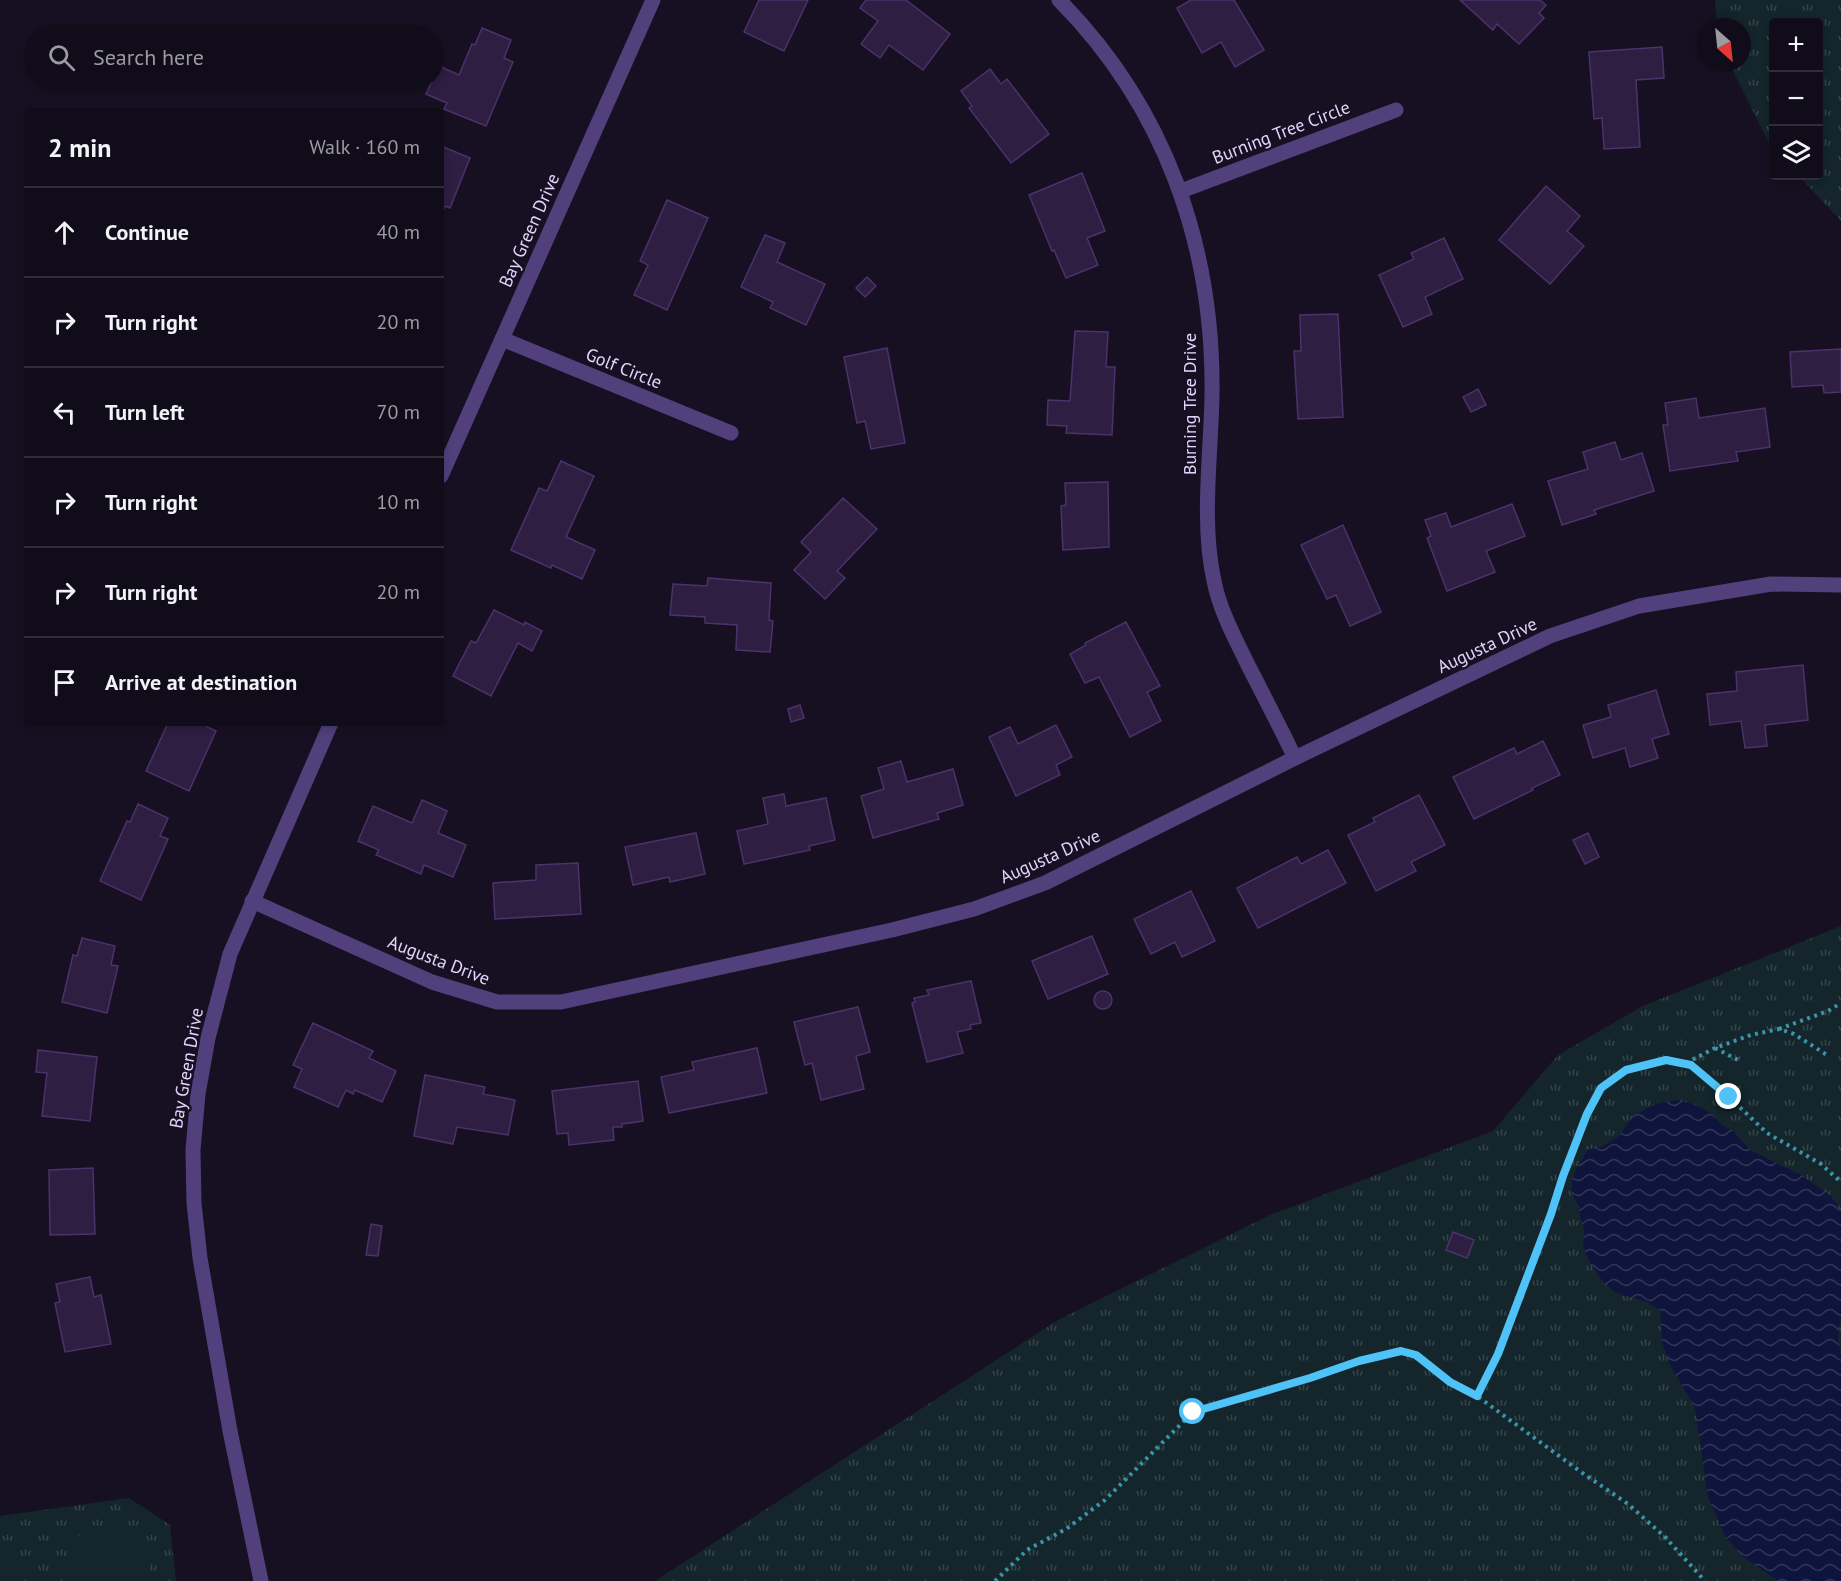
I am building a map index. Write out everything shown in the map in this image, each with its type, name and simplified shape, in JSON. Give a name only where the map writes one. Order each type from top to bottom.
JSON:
[{"type":"street","name":"Bay Green Drive","points":[[444,469],[653,0]]},
{"type":"street","name":"Burning Tree Drive","points":[[1059,0],[1085,26],[1123,77],[1152,126],[1181,191],[1196,245],[1212,340],[1208,489],[1209,541],[1214,581],[1227,623],[1295,758]]},
{"type":"street","name":"Burning Tree Circle","points":[[1181,191],[1395,110]]},
{"type":"street","name":"Golf Circle","points":[[502,339],[731,433]]},
{"type":"street","name":"Augusta Drive","points":[[252,901],[432,982],[497,1002],[561,1002],[892,930],[974,909],[1045,883],[1295,758],[1550,636],[1639,606],[1771,584],[1841,585]]},
{"type":"street","name":"Bay Green Drive","points":[[261,1581],[230,1431],[200,1258],[194,1203],[193,1150],[198,1094],[208,1038],[230,954],[330,726]]},
{"type":"path","points":[[1687,1064],[1715,1048],[1751,1035],[1779,1029],[1828,1011],[1841,1003]]},
{"type":"path","points":[[1779,1029],[1794,1034],[1827,1054]]},
{"type":"path","points":[[1715,1048],[1740,1061]]},
{"type":"path","points":[[1477,1396],[1498,1354],[1587,1114],[1601,1088],[1626,1070],[1666,1060],[1687,1064],[1711,1080],[1767,1133],[1821,1164],[1841,1182]]},
{"type":"path","points":[[995,1581],[1027,1550],[1072,1525],[1105,1500],[1193,1412],[1310,1378],[1359,1361],[1401,1351],[1416,1355],[1450,1382],[1477,1396],[1628,1504],[1664,1536],[1705,1581]]},
{"type":"green space","points":[[1715,0],[1841,0],[1841,221],[1803,180],[1823,180],[1823,18],[1769,18],[1769,143],[1734,72],[1751,72],[1751,18],[1716,18]]},
{"type":"green space","points":[[1841,926],[1841,1581],[655,1581],[1058,1320],[1270,1215],[1493,1131],[1558,1055],[1643,1006]]},
{"type":"green space","points":[[129,1498],[170,1525],[176,1581],[0,1581],[0,1516]]},
{"type":"green space","points":[[141,1525],[151,1581],[72,1581],[65,1538]]},
{"type":"green space","points":[[12,1547],[18,1581],[0,1581],[0,1549]]},
{"type":"water","points":[[1678,1100],[1694,1104],[1712,1114],[1722,1125],[1733,1131],[1750,1150],[1801,1175],[1831,1196],[1841,1211],[1841,1317],[1838,1338],[1841,1355],[1841,1581],[1778,1581],[1742,1556],[1725,1536],[1708,1497],[1695,1408],[1669,1363],[1662,1342],[1660,1311],[1646,1301],[1622,1295],[1609,1287],[1597,1274],[1585,1251],[1580,1207],[1572,1192],[1572,1185],[1576,1171],[1588,1149],[1599,1148],[1618,1137],[1633,1116],[1655,1104]]},
{"type":"building","points":[[759,0],[808,0],[784,51],[744,32]]},
{"type":"building","points":[[866,0],[906,0],[950,34],[923,70],[889,45],[880,58],[861,44],[878,21],[860,8]]},
{"type":"building","points":[[1191,0],[1234,0],[1264,50],[1235,67],[1221,42],[1202,53],[1177,8]]},
{"type":"building","points":[[1460,0],[1540,0],[1546,5],[1539,13],[1544,18],[1519,44],[1497,24],[1493,30]]},
{"type":"building","points":[[482,28],[511,40],[504,58],[513,62],[486,126],[444,109],[447,103],[426,94],[428,90],[444,90],[444,68],[459,75],[472,44],[475,45]]},
{"type":"building","points":[[1662,47],[1664,78],[1636,80],[1640,147],[1604,149],[1602,118],[1594,119],[1589,52]]},
{"type":"building","points":[[990,69],[1001,84],[1007,79],[1049,134],[1011,163],[969,108],[972,106],[961,91]]},
{"type":"building","points":[[444,147],[470,158],[450,208],[445,206],[444,208]]},
{"type":"building","points":[[1082,173],[1105,231],[1087,238],[1098,265],[1066,278],[1029,195]]},
{"type":"building","points":[[1546,186],[1580,216],[1567,231],[1584,246],[1550,284],[1499,240]]},
{"type":"building","points":[[667,200],[708,218],[667,310],[634,295],[648,265],[640,261]]},
{"type":"building","points":[[765,235],[785,243],[777,262],[825,284],[806,325],[770,308],[773,302],[741,287]]},
{"type":"building","points":[[1444,238],[1463,279],[1425,297],[1432,314],[1403,327],[1379,275],[1414,259],[1411,253]]},
{"type":"building","points":[[867,277],[876,286],[865,297],[856,288]]},
{"type":"building","points":[[1338,314],[1343,417],[1298,419],[1294,351],[1301,351],[1300,315]]},
{"type":"building","points":[[1075,331],[1108,332],[1106,367],[1115,367],[1112,435],[1066,433],[1067,426],[1047,425],[1048,400],[1070,401]]},
{"type":"building","points":[[887,348],[905,443],[871,449],[865,421],[857,423],[844,357]]},
{"type":"building","points":[[1841,349],[1841,392],[1824,393],[1823,385],[1792,387],[1790,352]]},
{"type":"building","points":[[1478,389],[1486,405],[1471,412],[1463,397]]},
{"type":"building","points":[[1696,398],[1699,418],[1765,408],[1770,447],[1736,452],[1738,461],[1670,471],[1663,425],[1668,425],[1665,403]]},
{"type":"building","points":[[1615,442],[1621,460],[1642,453],[1654,491],[1594,510],[1596,514],[1562,525],[1548,481],[1588,469],[1583,452]]},
{"type":"building","points":[[561,461],[594,476],[566,537],[595,550],[582,579],[511,550],[539,488],[547,491]]},
{"type":"building","points":[[1108,482],[1109,547],[1063,550],[1061,506],[1066,505],[1065,483]]},
{"type":"building","points":[[843,498],[877,529],[837,571],[845,578],[825,599],[794,570],[811,552],[801,542]]},
{"type":"building","points":[[1512,504],[1525,536],[1486,551],[1495,572],[1447,591],[1427,538],[1431,536],[1425,520],[1446,513],[1451,527]]},
{"type":"building","points":[[1343,525],[1381,612],[1350,626],[1336,595],[1327,599],[1301,545]]},
{"type":"building","points":[[708,578],[771,583],[769,620],[773,621],[770,652],[736,650],[737,625],[705,623],[705,617],[670,615],[673,584],[707,586]]},
{"type":"building","points":[[494,610],[542,631],[532,651],[518,643],[491,696],[453,676],[471,641],[476,643]]},
{"type":"building","points":[[1126,622],[1160,686],[1147,692],[1161,721],[1130,737],[1099,677],[1085,683],[1070,654],[1086,645],[1085,643]]},
{"type":"building","points":[[1803,665],[1808,720],[1765,725],[1767,746],[1745,748],[1741,721],[1710,725],[1707,694],[1737,691],[1736,672]]},
{"type":"building","points":[[1656,690],[1669,734],[1652,739],[1658,758],[1630,767],[1625,748],[1593,758],[1583,725],[1611,717],[1608,705]]},
{"type":"building","points":[[800,705],[804,718],[791,722],[788,709]]},
{"type":"building","points":[[1056,725],[1072,757],[1056,765],[1060,775],[1016,796],[989,737],[1010,727],[1018,744]]},
{"type":"building","points":[[167,726],[208,726],[216,731],[189,791],[146,771]]},
{"type":"building","points":[[1543,741],[1560,775],[1474,819],[1453,777],[1514,748],[1517,754]]},
{"type":"building","points":[[901,761],[907,782],[953,769],[963,805],[937,813],[939,819],[873,838],[861,796],[884,789],[878,768]]},
{"type":"building","points":[[784,794],[786,806],[826,798],[835,840],[809,846],[810,850],[744,864],[737,831],[768,824],[763,798]]},
{"type":"building","points":[[1419,795],[1445,845],[1411,862],[1416,871],[1376,891],[1348,835],[1375,822],[1373,818]]},
{"type":"building","points":[[422,800],[447,811],[438,833],[466,845],[453,877],[424,865],[421,874],[376,855],[379,850],[358,841],[373,806],[412,823]]},
{"type":"building","points":[[138,804],[168,818],[160,836],[168,839],[141,900],[100,881],[127,821],[130,822]]},
{"type":"building","points":[[696,833],[705,874],[670,882],[669,877],[633,885],[625,847]]},
{"type":"building","points":[[1588,833],[1599,857],[1585,864],[1573,840]]},
{"type":"building","points":[[1328,850],[1346,883],[1258,928],[1237,888],[1297,857],[1301,864]]},
{"type":"building","points":[[578,863],[581,914],[495,919],[493,883],[536,880],[536,865]]},
{"type":"building","points":[[1191,891],[1215,941],[1182,957],[1175,942],[1151,954],[1134,919]]},
{"type":"building","points":[[1092,936],[1108,974],[1048,999],[1032,961]]},
{"type":"building","points":[[82,938],[115,946],[111,965],[118,966],[107,1013],[62,1002],[73,955],[77,956]]},
{"type":"building","points":[[971,981],[981,1023],[970,1025],[971,1029],[957,1032],[963,1053],[927,1062],[912,1003],[915,1002],[914,998],[929,995],[927,990]]},
{"type":"building","points":[[1103,991],[1109,994],[1112,1000],[1109,1006],[1103,1009],[1097,1006],[1094,1000],[1097,994]]},
{"type":"building","points":[[858,1007],[870,1052],[856,1056],[864,1089],[821,1100],[812,1063],[805,1065],[794,1022]]},
{"type":"building","points":[[313,1023],[373,1051],[369,1058],[396,1071],[382,1102],[355,1090],[353,1094],[346,1090],[338,1107],[294,1087],[302,1069],[293,1065]]},
{"type":"building","points":[[757,1048],[767,1093],[669,1113],[661,1077],[694,1070],[692,1062]]},
{"type":"building","points":[[38,1050],[97,1057],[90,1121],[42,1116],[47,1073],[36,1072]]},
{"type":"building","points":[[425,1075],[485,1087],[483,1094],[515,1100],[508,1135],[457,1127],[453,1144],[414,1136]]},
{"type":"building","points":[[638,1081],[643,1121],[613,1127],[614,1140],[569,1145],[568,1133],[557,1134],[552,1091]]},
{"type":"building","points":[[93,1168],[95,1234],[50,1235],[49,1170]]},
{"type":"building","points":[[371,1224],[382,1226],[378,1256],[366,1255]]},
{"type":"building","points":[[1453,1232],[1474,1240],[1467,1258],[1446,1250]]},
{"type":"building","points":[[90,1277],[94,1297],[101,1295],[111,1344],[65,1352],[55,1303],[60,1302],[56,1284]]},
{"type":"route","points":[[1193,1412],[1310,1378],[1359,1361],[1401,1351],[1416,1355],[1450,1382],[1477,1396],[1498,1354],[1587,1114],[1601,1088],[1626,1070],[1666,1060],[1691,1065],[1729,1097]]}]
